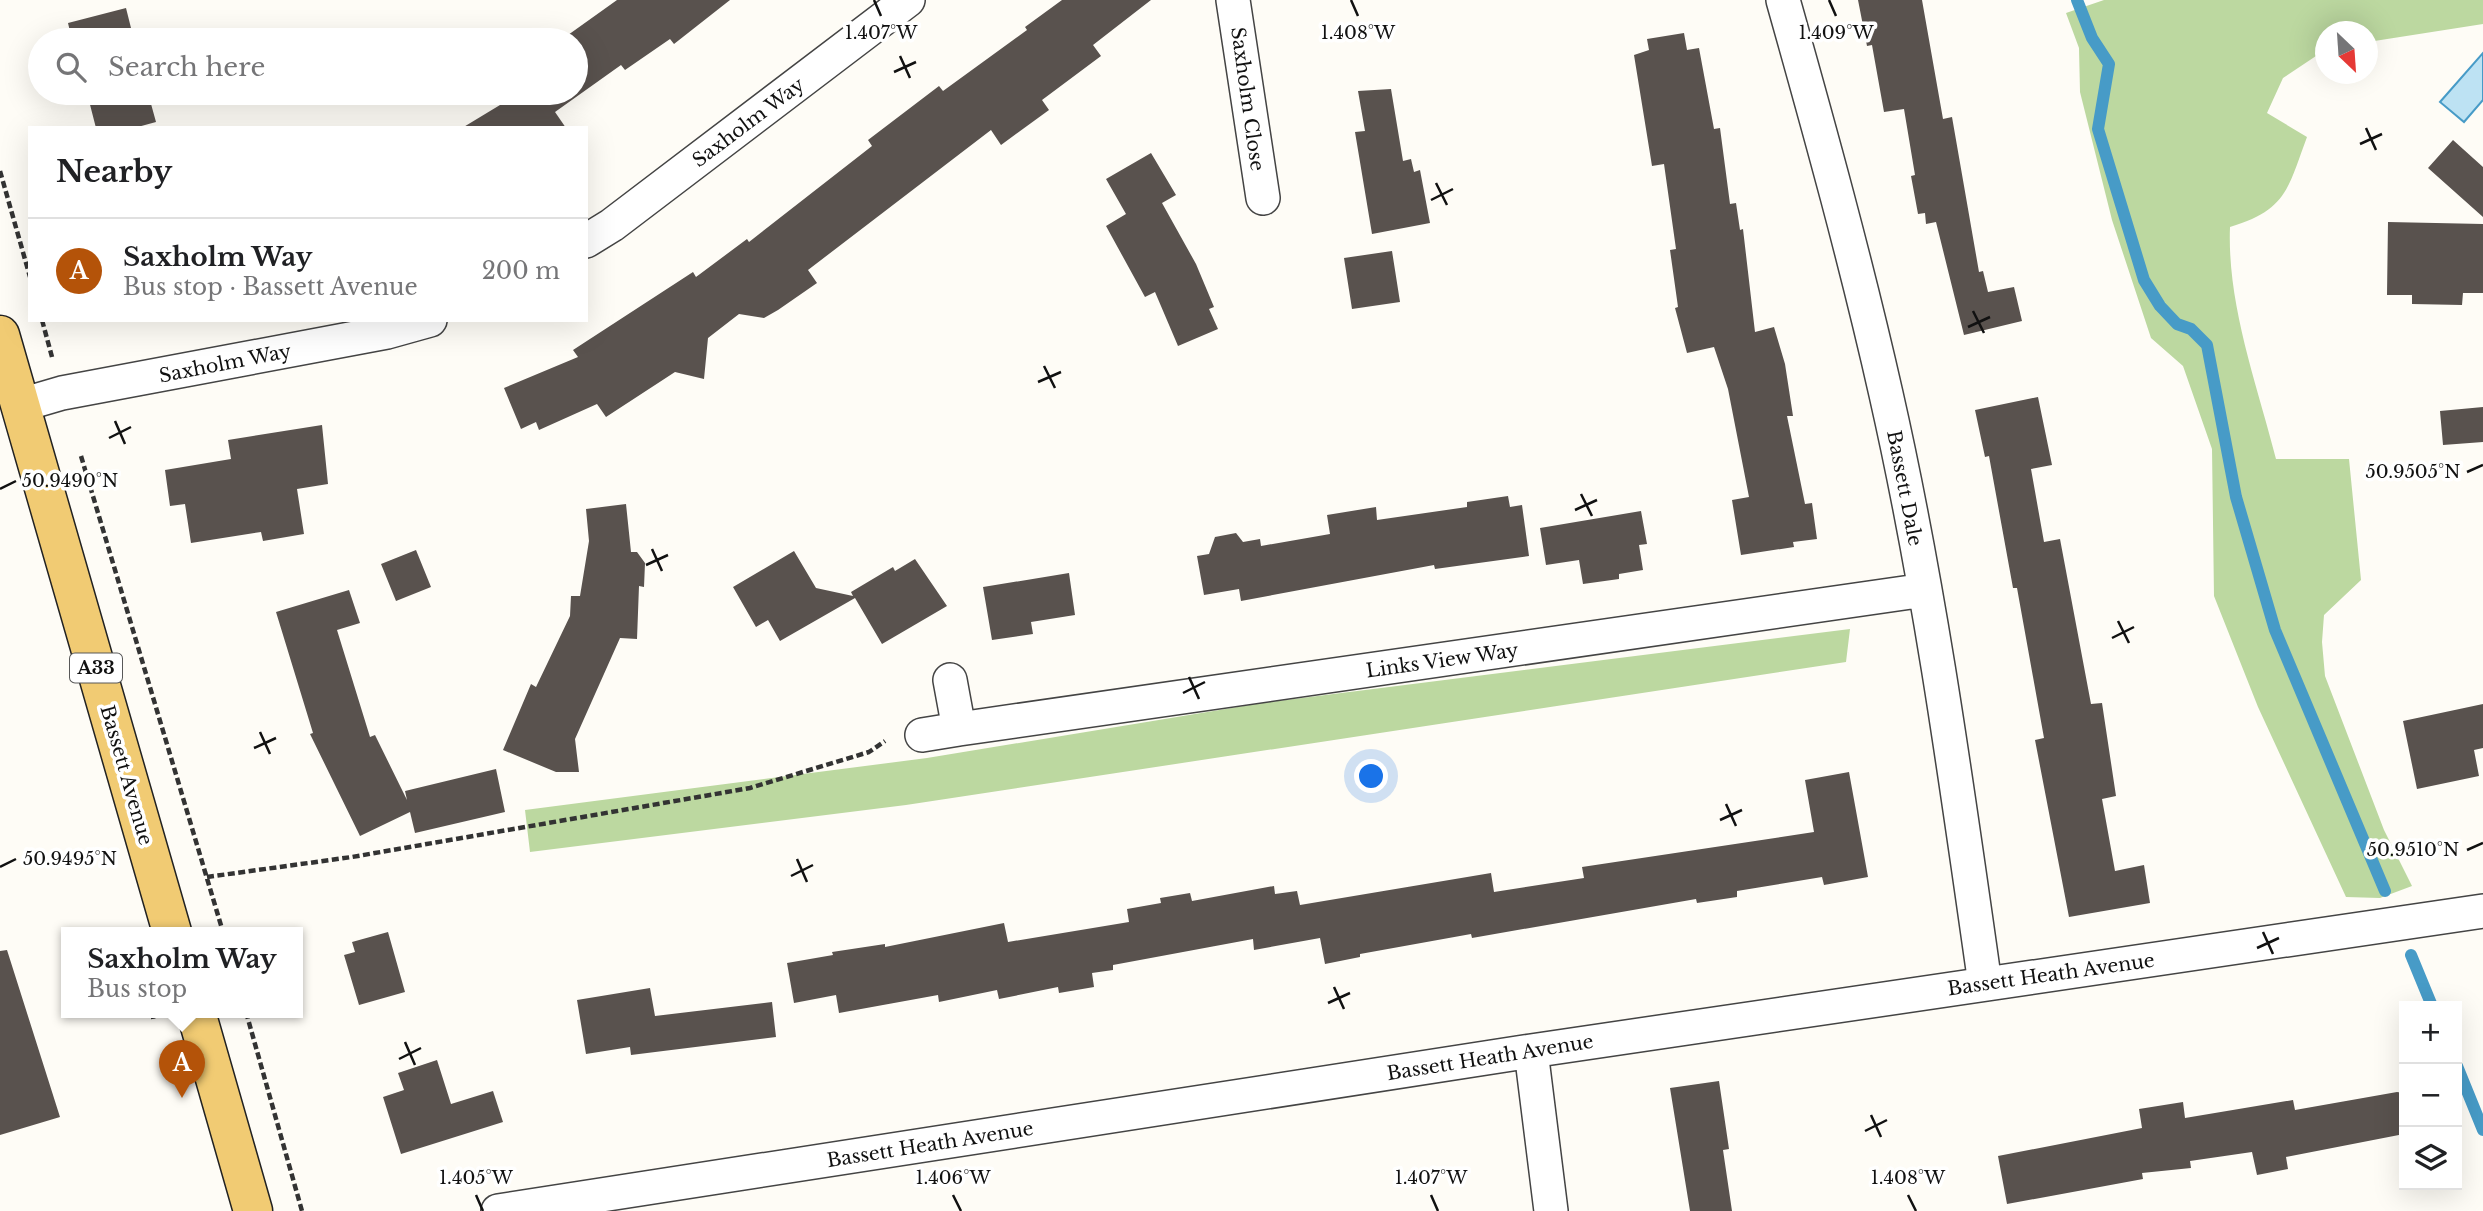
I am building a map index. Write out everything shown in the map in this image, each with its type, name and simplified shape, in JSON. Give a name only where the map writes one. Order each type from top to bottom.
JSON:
[{"type":"main road","name":"Bassett Avenue","points":[[0,335],[172,927]]},
{"type":"main road","points":[[198,1018],[253,1211]]},
{"type":"street","name":"Saxholm Way","points":[[588,240],[623,217],[908,0]]},
{"type":"street","name":"Saxholm Close","points":[[1233,0],[1263,198]]},
{"type":"street","name":"Bassett Dale","points":[[1783,0],[1840,201],[1886,396],[1925,590],[1985,984]]},
{"type":"street","name":"Saxholm Way","points":[[20,405],[62,393],[387,332],[423,322]]},
{"type":"street","name":"Links View Way","points":[[922,734],[1925,590]]},
{"type":"street","points":[[950,680],[959,729]]},
{"type":"street","name":"Bassett Heath Avenue","points":[[498,1211],[1531,1051],[2483,911]]},
{"type":"street","points":[[1531,1051],[1552,1211]]},
{"type":"path","points":[[0,171],[28,270]]},
{"type":"path","points":[[43,322],[53,360]]},
{"type":"path","points":[[76,442],[222,927]]},
{"type":"path","points":[[207,877],[365,855],[750,788],[869,752],[885,741]]},
{"type":"path","points":[[248,1018],[302,1211]]},
{"type":"green space","points":[[2104,0],[2483,0],[2483,24],[2378,40],[2378,21],[2315,21],[2315,57],[2283,78],[2267,113],[2307,137],[2295,170],[2283,195],[2274,204],[2263,213],[2230,227],[2230,256],[2238,315],[2276,459],[2349,459],[2361,580],[2324,615],[2322,642],[2325,676],[2384,830],[2412,886],[2380,898],[2346,897],[2258,707],[2214,596],[2212,449],[2183,366],[2151,338],[2112,220],[2080,92],[2079,48],[2066,13]]},
{"type":"green space","points":[[1850,629],[1846,662],[906,805],[530,852],[525,810],[927,758],[1262,703]]},
{"type":"water","points":[[2483,53],[2483,100],[2464,122],[2440,102]]},
{"type":"building","points":[[617,0],[730,0],[674,44],[670,39],[625,70],[621,65],[588,88],[588,28],[578,28]]},
{"type":"building","points":[[1062,0],[1151,0],[1093,45],[1101,56],[1042,100],[1049,110],[1001,145],[991,130],[808,270],[817,283],[778,310],[764,318],[739,314],[708,338],[704,379],[675,372],[606,417],[597,404],[539,430],[536,422],[521,429],[504,388],[578,357],[573,350],[693,272],[696,277],[747,239],[749,242],[872,146],[868,140],[939,86],[943,91],[1027,30],[1025,27]]},
{"type":"building","points":[[1858,0],[1922,0],[1943,119],[1952,117],[1979,272],[1983,271],[1988,292],[2014,287],[2022,321],[1964,335],[1936,222],[1926,224],[1925,213],[1918,214],[1911,176],[1915,175],[1904,109],[1884,112],[1872,45],[1867,46]]},
{"type":"building","points":[[126,8],[131,28],[69,28],[68,23]]},
{"type":"building","points":[[1684,33],[1687,50],[1699,48],[1714,129],[1720,128],[1730,204],[1736,203],[1740,230],[1743,229],[1755,332],[1774,327],[1785,364],[1793,416],[1787,416],[1805,504],[1812,503],[1817,539],[1793,542],[1794,547],[1741,555],[1732,500],[1749,497],[1728,389],[1714,347],[1687,353],[1675,308],[1678,307],[1670,250],[1676,249],[1664,164],[1652,166],[1634,55],[1649,50],[1647,39]]},
{"type":"building","points":[[1391,89],[1403,161],[1411,159],[1414,172],[1420,170],[1430,223],[1372,234],[1355,132],[1365,131],[1358,91]]},
{"type":"building","points":[[90,105],[151,105],[156,122],[141,126],[95,126]]},
{"type":"building","points":[[500,105],[565,105],[555,112],[565,126],[465,126]]},
{"type":"building","points":[[2453,140],[2483,167],[2483,217],[2428,168]]},
{"type":"building","points":[[1151,153],[1176,195],[1162,203],[1196,264],[1214,307],[1209,309],[1218,329],[1178,346],[1155,292],[1145,297],[1106,226],[1126,214],[1106,179]]},
{"type":"building","points":[[2388,222],[2483,224],[2483,293],[2463,293],[2462,305],[2412,304],[2412,295],[2387,295]]},
{"type":"building","points":[[1392,251],[1400,302],[1352,309],[1344,258]]},
{"type":"building","points":[[2038,397],[2052,465],[2031,469],[2044,542],[2060,539],[2091,704],[2102,703],[2116,796],[2102,799],[2115,871],[2144,865],[2150,903],[2069,917],[2035,740],[2044,738],[2017,588],[2013,588],[1989,456],[1985,457],[1975,410]]},
{"type":"building","points":[[2483,407],[2483,442],[2443,445],[2440,411]]},
{"type":"building","points":[[322,425],[328,484],[297,489],[304,534],[263,541],[261,532],[191,543],[185,504],[170,506],[165,470],[231,459],[228,440]]},
{"type":"building","points":[[1508,496],[1510,507],[1522,505],[1529,556],[1435,569],[1434,565],[1241,601],[1239,589],[1204,595],[1197,556],[1209,554],[1215,537],[1236,533],[1243,542],[1260,539],[1261,546],[1330,534],[1327,515],[1376,507],[1377,520],[1467,507],[1467,502]]},
{"type":"building","points":[[626,504],[631,552],[637,552],[645,563],[644,587],[639,586],[637,639],[620,638],[575,739],[579,772],[556,772],[503,750],[531,684],[536,687],[570,616],[571,596],[580,596],[589,541],[586,509]]},
{"type":"building","points":[[1641,511],[1647,544],[1639,545],[1643,570],[1619,574],[1619,579],[1583,584],[1579,560],[1546,565],[1540,528]]},
{"type":"building","points":[[416,550],[431,587],[396,601],[381,564]]},
{"type":"building","points":[[794,551],[816,588],[853,596],[851,592],[893,567],[895,571],[915,559],[947,606],[882,644],[855,598],[780,641],[768,620],[756,627],[733,587]]},
{"type":"building","points":[[1069,573],[1075,615],[1031,622],[1033,634],[992,640],[983,587]]},
{"type":"building","points":[[349,590],[360,623],[337,630],[370,737],[375,735],[407,800],[405,791],[496,769],[505,812],[415,833],[410,812],[360,836],[310,734],[313,733],[276,612]]},
{"type":"building","points":[[2483,704],[2483,748],[2474,750],[2479,776],[2417,789],[2403,721]]},
{"type":"building","points":[[1849,772],[1868,877],[1824,885],[1822,877],[1737,891],[1737,897],[1697,903],[1696,899],[1472,938],[1471,934],[1360,954],[1360,957],[1325,964],[1320,938],[1254,950],[1253,939],[1113,965],[1113,970],[1092,973],[1094,987],[1059,993],[1058,987],[999,999],[997,990],[939,1002],[938,995],[839,1013],[836,995],[794,1003],[787,963],[833,955],[832,952],[885,944],[885,947],[1004,923],[1008,942],[1129,922],[1127,909],[1161,903],[1160,898],[1190,893],[1192,901],[1274,886],[1275,894],[1297,891],[1300,905],[1491,873],[1494,892],[1584,878],[1582,867],[1814,832],[1805,780]]},
{"type":"building","points":[[388,932],[405,992],[359,1005],[344,955],[355,952],[352,942]]},
{"type":"building","points":[[7,950],[60,1117],[0,1135],[0,951]]},
{"type":"building","points":[[650,988],[655,1016],[772,1002],[776,1037],[631,1055],[630,1047],[586,1054],[577,1000]]},
{"type":"building","points":[[437,1060],[451,1104],[493,1091],[503,1122],[401,1154],[383,1097],[404,1090],[398,1073]]},
{"type":"building","points":[[1719,1081],[1729,1149],[1723,1150],[1732,1211],[1690,1211],[1670,1088]]},
{"type":"building","points":[[2399,1092],[2399,1135],[2286,1157],[2288,1169],[2257,1175],[2252,1152],[2190,1161],[2191,1168],[2142,1173],[2143,1179],[2007,1204],[1998,1156],[2142,1128],[2139,1109],[2183,1102],[2185,1118],[2293,1100],[2295,1110]]},
{"type":"waterway","points":[[2077,0],[2092,38],[2109,64],[2098,129],[2144,280],[2160,306],[2177,324],[2191,329],[2207,345],[2236,497],[2275,630],[2385,891]]},
{"type":"waterway","points":[[2411,955],[2430,1001]]},
{"type":"waterway","points":[[2462,1078],[2483,1130]]},
{"type":"place","name":"Saxholm Way","points":[[182,1098]]}]
